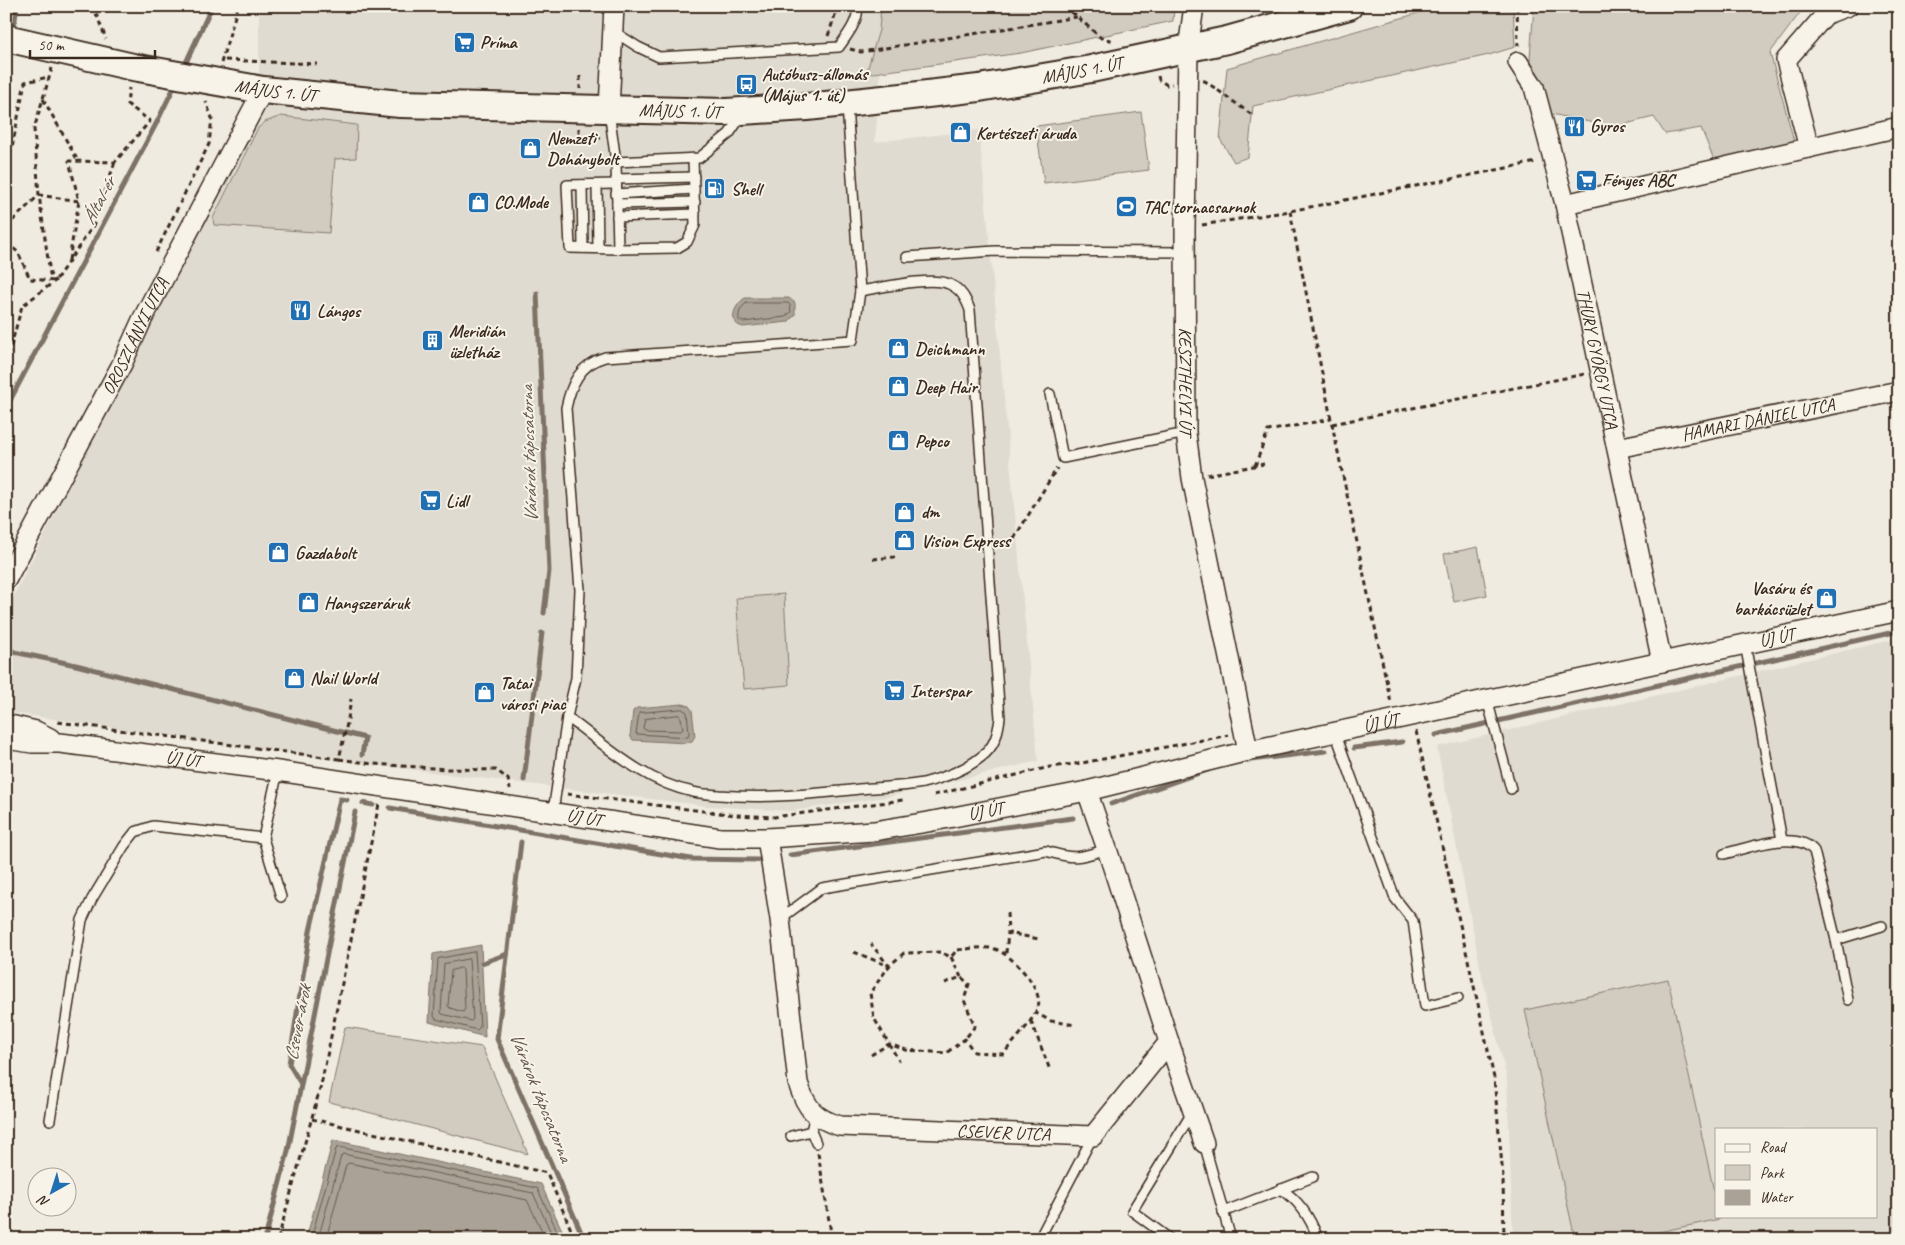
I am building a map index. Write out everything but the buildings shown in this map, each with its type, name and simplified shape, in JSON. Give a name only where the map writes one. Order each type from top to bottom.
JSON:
[{"type":"main road","name":"MÁJUS 1. ÚT","points":[[16,40],[56,51],[191,78],[263,90],[400,104],[609,108],[657,112],[746,111],[847,103],[979,88],[1091,70],[1228,40],[1349,6]]},
{"type":"street","points":[[609,108],[614,6]]},
{"type":"street","name":"KESZTHELYI ÚT","points":[[1194,6],[1188,49],[1185,228],[1186,433],[1192,478],[1248,751]]},
{"type":"street","points":[[1809,148],[1786,60],[1826,14],[1848,6]]},
{"type":"street","name":"THURY GYÖRGY UTCA","points":[[1518,62],[1534,87],[1565,204],[1662,662]]},
{"type":"street","name":"OROSZLÁNYI UTCA","points":[[6,580],[122,364],[142,320],[263,90]]},
{"type":"street","points":[[1565,204],[1899,127]]},
{"type":"street","name":"HAMARI DÁNIEL UTCA","points":[[1617,448],[1899,392]]},
{"type":"street","name":"ÚJ ÚT","points":[[6,739],[32,743],[60,743],[278,771],[720,838],[767,838],[874,831],[1087,791],[1248,751],[1404,718],[1490,708],[1662,662],[1746,650],[1899,611]]},
{"type":"street","name":"ÚJ ÚT","points":[[6,724],[36,731],[60,743]]},
{"type":"street","points":[[1087,791],[1204,1143]]},
{"type":"street","name":"CSEVER UTCA","points":[[767,838],[780,919],[798,1083],[813,1122],[840,1126],[1093,1136]]},
{"type":"street","points":[[1093,1136],[1169,1042]]},
{"type":"lane","points":[[612,30],[638,47],[659,57],[839,47],[858,16],[858,6]]},
{"type":"lane","points":[[553,812],[567,718],[576,678],[580,590],[566,408],[574,381],[590,363],[605,357],[853,340],[860,291],[847,103]]},
{"type":"lane","points":[[609,108],[616,162],[618,248]]},
{"type":"lane","points":[[616,162],[699,158],[729,134],[746,111]]},
{"type":"lane","points":[[693,159],[694,177],[694,189],[695,202],[695,225],[687,242],[677,248],[570,248],[567,185],[694,177]]},
{"type":"lane","points":[[597,184],[598,248]]},
{"type":"lane","points":[[582,185],[583,248]]},
{"type":"lane","points":[[616,194],[694,189]]},
{"type":"lane","points":[[617,204],[695,202]]},
{"type":"lane","points":[[617,217],[695,214]]},
{"type":"lane","points":[[907,257],[995,250],[1185,252]]},
{"type":"lane","points":[[567,718],[617,756],[650,777],[692,792],[734,796],[788,796],[920,783],[954,772],[983,756],[993,744],[998,733],[1000,718],[970,310],[966,299],[951,284],[925,282],[860,291]]},
{"type":"lane","points":[[1050,394],[1063,458],[1186,433]]},
{"type":"lane","points":[[1746,650],[1782,840]]},
{"type":"lane","points":[[1490,708],[1511,790]]},
{"type":"lane","points":[[1335,732],[1395,898],[1413,921],[1425,1006],[1458,998]]},
{"type":"lane","points":[[278,771],[264,838],[281,897]]},
{"type":"lane","points":[[50,1120],[82,920],[92,899],[134,832],[153,826],[264,838]]},
{"type":"lane","points":[[1724,854],[1782,840],[1810,845],[1814,851],[1836,940],[1848,1000]]},
{"type":"lane","points":[[780,919],[822,888],[1046,851],[1065,857],[1082,858],[1107,849]]},
{"type":"lane","points":[[1836,940],[1882,926]]},
{"type":"lane","points":[[1170,1239],[1132,1211],[1194,1111]]},
{"type":"lane","points":[[791,1136],[813,1122],[816,1143]]},
{"type":"lane","points":[[1039,1239],[1093,1136]]},
{"type":"lane","points":[[1204,1143],[1231,1239]]},
{"type":"lane","points":[[1223,1212],[1313,1177]]},
{"type":"lane","points":[[1281,1189],[1310,1218],[1318,1239]]},
{"type":"path","points":[[91,6],[95,11],[109,46],[121,64]]},
{"type":"path","points":[[827,39],[838,6]]},
{"type":"path","points":[[1517,6],[1518,62]]},
{"type":"path","points":[[55,281],[50,274],[39,195],[34,129],[56,51]]},
{"type":"path","points":[[222,60],[317,64]]},
{"type":"path","points":[[6,163],[11,153],[25,82],[49,77]]},
{"type":"path","points":[[1188,83],[1206,81],[1252,114]]},
{"type":"path","points":[[43,99],[78,161]]},
{"type":"path","points":[[6,364],[22,306],[55,281],[69,262],[93,226],[116,162],[150,121],[127,104]]},
{"type":"path","points":[[1185,228],[1290,210],[1552,159]]},
{"type":"path","points":[[69,262],[78,201],[69,161],[116,162]]},
{"type":"path","points":[[39,195],[78,201]]},
{"type":"path","points":[[6,227],[39,195]]},
{"type":"path","points":[[1290,210],[1332,424],[1404,718],[1478,1004],[1494,1078],[1503,1177],[1504,1239]]},
{"type":"path","points":[[6,243],[18,252],[30,279],[55,281]]},
{"type":"path","points":[[1332,424],[1600,371]]},
{"type":"path","points":[[1255,466],[1268,431],[1331,418]]},
{"type":"path","points":[[988,547],[1012,542],[1063,458]]},
{"type":"path","points":[[1192,478],[1264,464]]},
{"type":"path","points":[[874,559],[894,558]]},
{"type":"path","points":[[339,758],[348,719],[350,699]]},
{"type":"path","points":[[52,722],[339,758],[373,764],[496,770],[508,779],[514,807]]},
{"type":"path","points":[[278,1239],[321,1085],[382,788]]},
{"type":"path","points":[[1006,953],[1007,913]]},
{"type":"path","points":[[1008,933],[1039,939]]},
{"type":"path","points":[[871,944],[889,966]]},
{"type":"path","points":[[951,957],[957,950],[993,948],[1006,953],[1027,975],[1038,996],[1038,1007],[1031,1020],[1003,1054],[974,1052],[965,1039]]},
{"type":"path","points":[[854,952],[889,966]]},
{"type":"path","points":[[890,1044],[906,1050],[946,1053],[965,1039],[975,1026],[964,1000],[969,984],[961,977],[951,957],[940,952],[904,953],[889,966],[870,993],[874,1018],[899,1061]]},
{"type":"path","points":[[945,982],[961,977]]},
{"type":"path","points":[[1034,1012],[1051,1021],[1076,1025]]},
{"type":"path","points":[[1031,1020],[1050,1070]]},
{"type":"path","points":[[871,1055],[890,1044]]},
{"type":"path","points":[[312,1119],[547,1173],[575,1239]]},
{"type":"path","points":[[816,1143],[832,1239]]},
{"type":"shaded area","points":[[259,6],[886,6],[875,142],[979,130],[1038,761],[886,797],[791,811],[708,806],[334,760],[6,712],[6,611],[259,111]]},
{"type":"shaded area","points":[[1899,638],[1899,1239],[1513,1239],[1507,1078],[1483,981],[1437,747]]},
{"type":"green space","points":[[881,6],[1174,6],[1173,21],[1021,53],[866,74],[879,30]]},
{"type":"green space","points":[[1443,6],[1513,6],[1515,47],[1489,55],[1253,106],[1248,157],[1234,162],[1220,139],[1227,68]]},
{"type":"green space","points":[[1534,6],[1805,6],[1770,53],[1794,141],[1714,160],[1701,128],[1665,134],[1654,117],[1613,127],[1547,113],[1530,58]]},
{"type":"green space","points":[[1141,112],[1149,170],[1044,183],[1036,126]]},
{"type":"green space","points":[[281,116],[357,125],[356,158],[335,159],[329,233],[214,225],[213,218],[258,128],[265,122]]},
{"type":"green space","points":[[1478,547],[1487,595],[1454,602],[1444,554]]},
{"type":"green space","points":[[784,594],[789,685],[744,689],[736,598]]},
{"type":"green space","points":[[1668,979],[1715,1196],[1715,1218],[1720,1219],[1626,1239],[1575,1239],[1525,1010]]},
{"type":"green space","points":[[345,1027],[482,1047],[528,1154],[329,1102]]},
{"type":"water","points":[[745,298],[789,298],[795,303],[795,315],[788,322],[743,327],[735,322],[734,313],[738,304]]},
{"type":"water","points":[[683,704],[689,706],[692,710],[695,736],[692,741],[686,743],[633,740],[630,736],[633,711],[637,708]]},
{"type":"water","points":[[481,945],[485,1037],[429,1022],[433,954]]},
{"type":"water","points":[[333,1140],[541,1184],[566,1239],[306,1239]]},
{"type":"waterway","points":[[13,33],[17,6]]},
{"type":"waterway","name":"Által-ér","points":[[183,69],[212,6]]},
{"type":"waterway","points":[[6,75],[11,46]]},
{"type":"waterway","name":"Által-ér","points":[[6,408],[177,81]]},
{"type":"waterway","name":"Várárok tápcsatorna","points":[[537,293],[549,571],[544,613]]},
{"type":"waterway","points":[[1436,735],[1899,631]]},
{"type":"waterway","name":"Várárok tápcsatorna","points":[[524,780],[542,633]]},
{"type":"waterway","points":[[6,646],[14,652],[76,665],[365,738],[362,755]]},
{"type":"waterway","points":[[1354,748],[1402,742]]},
{"type":"waterway","points":[[1242,761],[1326,751]]},
{"type":"waterway","points":[[1111,804],[1208,770]]},
{"type":"waterway","points":[[301,1084],[289,1064],[310,931],[340,799],[347,800]]},
{"type":"waterway","points":[[363,803],[373,805]]},
{"type":"waterway","points":[[390,808],[691,859],[759,860]]},
{"type":"waterway","name":"Csever-árok","points":[[265,1239],[288,1151],[355,812]]},
{"type":"waterway","points":[[790,855],[1073,818]]},
{"type":"waterway","name":"Várárok tápcsatorna","points":[[521,842],[497,1039],[584,1239]]},
{"type":"waterway","points":[[482,963],[507,954]]},
{"type":"place","name":"Príma","points":[[464,42]]},
{"type":"place","name":"Autóbusz-állomás (Május 1. út)","points":[[746,84]]},
{"type":"place","name":"Gyros","points":[[1574,126]]},
{"type":"place","name":"Kertészeti áruda","points":[[960,133]]},
{"type":"place","name":"Nemzeti Dohánybolt","points":[[531,148]]},
{"type":"place","name":"Fényes ABC","points":[[1586,180]]},
{"type":"place","name":"Shell","points":[[715,189]]},
{"type":"place","name":"CO.Mode","points":[[478,202]]},
{"type":"place","name":"TAC tornacsarnok","points":[[1127,207]]},
{"type":"place","name":"Lángos","points":[[301,311]]},
{"type":"place","name":"Meridián üzletház","points":[[433,341]]},
{"type":"place","name":"Deichmann","points":[[899,349]]},
{"type":"place","name":"Deep Hair","points":[[899,387]]},
{"type":"place","name":"Pepco","points":[[899,441]]},
{"type":"place","name":"Lidl","points":[[430,501]]},
{"type":"place","name":"dm","points":[[905,512]]},
{"type":"place","name":"Vision Express","points":[[905,541]]},
{"type":"place","name":"Gazdabolt","points":[[279,553]]},
{"type":"place","name":"Vasáru és barkácsüzlet","points":[[1827,598]]},
{"type":"place","name":"Hangszeráruk","points":[[308,603]]},
{"type":"place","name":"Nail World","points":[[294,678]]},
{"type":"place","name":"Interspar","points":[[894,691]]},
{"type":"place","name":"Tatai városi piac","points":[[484,693]]}]
